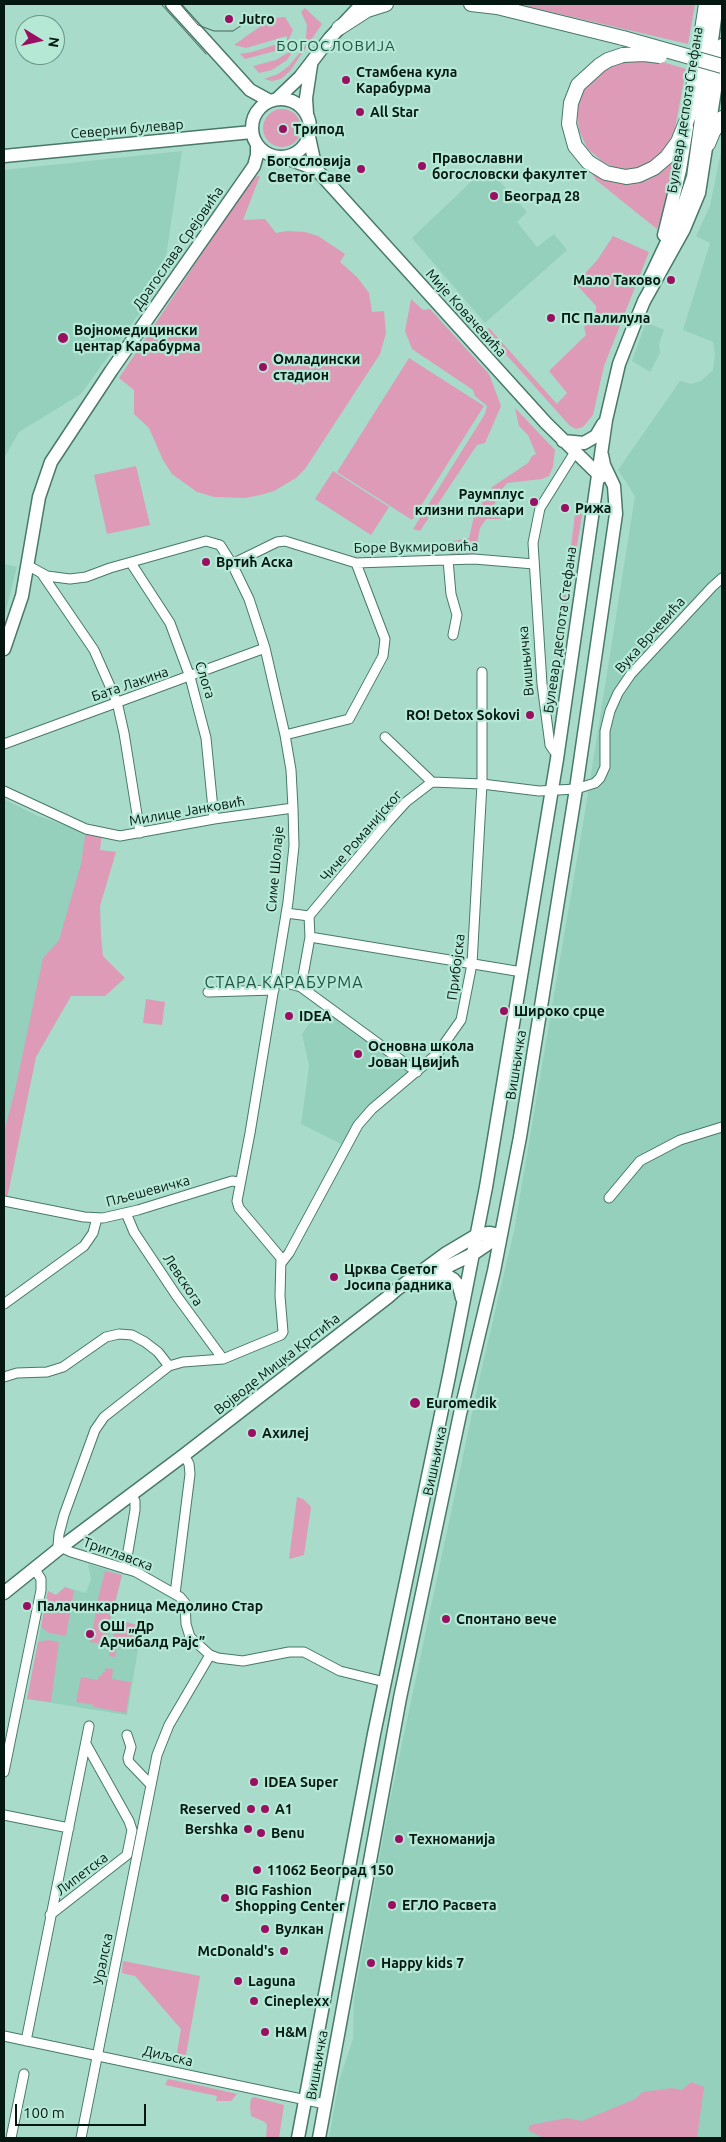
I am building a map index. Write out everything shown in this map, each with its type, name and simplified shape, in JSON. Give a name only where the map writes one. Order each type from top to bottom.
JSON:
[{"type":"main road","points":[[172,4],[250,90],[274,100],[294,102],[307,114]]},
{"type":"main road","points":[[256,114],[263,105],[274,100],[311,64],[339,28],[362,4]]},
{"type":"main road","points":[[339,28],[367,10],[386,4]]},
{"type":"main road","points":[[471,4],[497,7],[623,38],[722,66]]},
{"type":"main road","points":[[659,256],[680,170],[706,4]]},
{"type":"main road","name":"Булевар деспота Стефана","points":[[552,791],[606,420],[644,302],[650,277],[682,210],[692,177],[717,4]]},
{"type":"main road","name":"Булевар деспота Стефана","points":[[644,302],[694,210],[708,144],[722,45]]},
{"type":"main road","points":[[688,115],[673,151],[662,162],[647,172],[633,176],[616,176],[596,169],[576,146],[571,134],[569,113],[570,103],[578,85],[584,77],[608,60],[623,55],[644,54],[708,62]]},
{"type":"main road","points":[[307,114],[307,92],[311,64]]},
{"type":"main road","points":[[250,90],[256,114],[255,138],[265,152],[280,157]]},
{"type":"main road","name":"Мије Ковачевића","points":[[307,114],[310,126],[309,138],[316,169]]},
{"type":"main road","points":[[708,144],[722,118]]},
{"type":"main road","name":"Северни булевар","points":[[4,156],[255,138]]},
{"type":"main road","name":"Драгослава Срејовића","points":[[4,649],[21,599],[39,496],[51,462],[106,378],[254,166],[257,155],[255,138]]},
{"type":"main road","points":[[254,166],[264,160],[299,151],[309,138]]},
{"type":"main road","name":"Мије Ковачевића","points":[[280,157],[316,169],[563,441],[597,474]]},
{"type":"main road","points":[[563,441],[579,443],[587,441],[596,436],[606,420]]},
{"type":"main road","name":"Булевар деспота Стефана","points":[[576,789],[616,514],[616,496],[613,483],[603,463],[601,450]]},
{"type":"main road","points":[[597,474],[616,496]]},
{"type":"main road","name":"Вишњичка","points":[[319,2138],[400,1698],[460,1414],[501,1235],[519,1144],[576,789]]},
{"type":"main road","name":"Вишњичка","points":[[298,2138],[385,1682],[477,1235],[552,791]]},
{"type":"main road","points":[[477,1235],[501,1235]]},
{"type":"main road","name":"Војводе Мицка Крстића","points":[[4,1593],[396,1290],[445,1254],[477,1235]]},
{"type":"main road","name":"Војводе Мицка Крстића","points":[[388,1298],[427,1276],[473,1254],[501,1235]]},
{"type":"main road","points":[[427,1276],[440,1274],[450,1276],[459,1286],[463,1300]]},
{"type":"street","points":[[534,564],[534,532],[540,508],[575,452]]},
{"type":"street","points":[[27,565],[41,574],[55,578],[75,579],[211,541],[220,545],[232,564]]},
{"type":"street","name":"Боре Вукмировића","points":[[232,564],[277,542],[285,542],[356,563],[484,560],[534,564]]},
{"type":"street","points":[[448,560],[450,594],[457,615],[453,635]]},
{"type":"street","name":"Слога","points":[[131,563],[170,622],[190,677],[206,738],[214,819]]},
{"type":"street","points":[[285,735],[349,719],[383,656],[385,639],[356,563]]},
{"type":"street","name":"Симе Шолаје","points":[[232,564],[251,606],[265,648],[285,735],[293,808],[294,846],[286,913],[237,1201],[238,1206],[277,1252],[282,1262]]},
{"type":"street","name":"Вишњичка","points":[[534,564],[542,684],[550,745],[554,751],[558,752]]},
{"type":"street","points":[[41,574],[94,650],[117,702],[124,732],[140,833]]},
{"type":"street","name":"Вука Врчевића","points":[[552,791],[576,789],[596,783],[603,773],[606,761],[605,731],[618,693],[631,674],[722,578]]},
{"type":"street","name":"Бата Лакина","points":[[4,744],[265,648]]},
{"type":"street","name":"Прибојска","points":[[282,1262],[289,1253],[358,1125],[372,1109],[437,1054],[461,1020],[472,964],[482,784],[482,672]]},
{"type":"street","points":[[385,737],[432,782],[482,784],[552,791]]},
{"type":"street","name":"Чиче Романијског","points":[[309,916],[406,802],[432,782]]},
{"type":"street","name":"Милице Јанковић","points":[[4,791],[86,829],[120,836],[214,819],[293,808]]},
{"type":"street","points":[[286,913],[309,916],[310,937],[301,986]]},
{"type":"street","points":[[310,937],[522,972]]},
{"type":"street","points":[[275,980],[301,986],[416,1072]]},
{"type":"street","points":[[208,992],[274,990]]},
{"type":"street","points":[[609,1198],[640,1161],[680,1140],[722,1127]]},
{"type":"street","name":"Пљешевичка","points":[[4,1201],[97,1218],[126,1213],[232,1182],[239,1182]]},
{"type":"street","name":"Левскога","points":[[126,1213],[134,1232],[180,1302],[222,1359]]},
{"type":"street","points":[[4,1304],[84,1246],[93,1233],[97,1218]]},
{"type":"street","points":[[60,1548],[58,1540],[64,1515],[95,1430],[104,1417],[169,1366],[183,1362],[222,1359],[281,1335],[284,1325],[280,1296],[282,1262]]},
{"type":"street","points":[[4,1377],[17,1373],[47,1372],[63,1367],[106,1337],[119,1334],[132,1336],[145,1342],[158,1352],[169,1366]]},
{"type":"street","points":[[184,1455],[189,1464],[190,1474],[175,1594],[184,1600],[186,1624],[190,1637],[210,1654],[218,1658],[242,1661],[289,1652],[304,1652],[340,1671],[385,1682]]},
{"type":"street","points":[[125,1569],[135,1510],[135,1503],[131,1495]]},
{"type":"street","name":"Триглавска","points":[[60,1548],[144,1576],[175,1594]]},
{"type":"street","points":[[4,1772],[41,1590],[41,1579],[34,1568]]},
{"type":"street","name":"Уралска","points":[[81,2138],[154,1769],[164,1734],[210,1654]]},
{"type":"street","name":"Липетска","points":[[26,2041],[89,1726]]},
{"type":"street","points":[[126,1735],[131,1747],[128,1758],[129,1762],[151,1785]]},
{"type":"street","points":[[86,1744],[129,1821],[132,1830],[143,1824]]},
{"type":"street","points":[[4,1815],[69,1828]]},
{"type":"street","name":"Липетска","points":[[50,1915],[127,1855],[132,1830]]},
{"type":"street","points":[[127,1855],[136,1866]]},
{"type":"street","name":"Диљска","points":[[4,2036],[325,2104]]},
{"type":"street","points":[[11,2138],[24,2074]]},
{"type":"shaded area","points":[[517,4],[695,4],[688,44]]},
{"type":"shaded area","points":[[305,8],[322,24],[290,71],[281,79],[272,81],[264,79],[278,74],[289,66],[305,46],[307,25],[301,12]]},
{"type":"shaded area","points":[[285,17],[293,30],[286,45],[279,50],[245,59],[240,54],[287,41],[287,36],[246,48],[234,45],[265,23],[275,18]]},
{"type":"shaded area","points":[[294,49],[287,60],[272,70],[259,73],[253,66],[276,60]]},
{"type":"shaded area","points":[[634,59],[660,61],[686,69],[675,129],[665,149],[651,163],[639,168],[626,169],[614,167],[603,162],[587,148],[579,130],[577,111],[579,98],[593,76],[612,65]]},
{"type":"shaded area","points":[[282,109],[296,114],[301,128],[296,142],[282,147],[268,142],[263,128],[268,114]]},
{"type":"shaded area","points":[[722,147],[722,2138],[329,2138],[339,2081],[353,2039],[354,1999],[389,1805],[480,1376],[514,1231],[585,812],[635,496],[618,470],[680,381],[691,384],[701,381],[713,370],[715,354],[713,342],[683,330],[710,243],[696,236],[710,206]]},
{"type":"shaded area","name":"Војномедицински центар Карабурма","points":[[182,151],[162,282],[81,394],[19,432],[4,458],[4,170]]},
{"type":"shaded area","points":[[677,155],[669,192],[657,229],[596,180],[591,172],[616,179]]},
{"type":"shaded area","points":[[486,175],[496,177],[527,212],[517,222],[537,247],[554,234],[567,250],[485,323],[412,238],[474,179]]},
{"type":"shaded area","name":"Омладински стадион","points":[[260,176],[243,220],[265,219],[276,233],[287,231],[305,232],[318,236],[345,254],[340,262],[357,277],[369,293],[372,312],[384,311],[386,333],[380,354],[305,469],[296,478],[274,491],[260,495],[245,498],[214,497],[197,492],[172,474],[163,460],[149,428],[134,414],[134,390],[119,378],[253,177]]},
{"type":"shaded area","points":[[613,236],[649,252],[604,366],[593,415],[583,427],[576,429],[570,426],[485,331],[489,328],[557,404],[567,393],[549,371],[586,335],[584,327],[596,314],[596,306],[576,284],[598,259]]},
{"type":"shaded area","points":[[411,299],[423,310],[430,309],[489,374],[501,406],[485,443],[477,445],[420,531],[413,529],[485,414],[487,406],[475,396],[473,390],[412,349],[405,331]]},
{"type":"shaded area","points":[[646,322],[664,330],[659,344],[660,353],[650,372],[632,361]]},
{"type":"shaded area","points":[[409,358],[484,406],[412,520],[337,472]]},
{"type":"shaded area","points":[[515,408],[555,450],[553,467],[549,476],[542,479],[507,483],[498,494],[494,506],[501,519],[486,519],[480,528],[474,559],[448,560],[453,541],[469,538],[474,516],[492,487],[528,463],[532,456],[536,454],[528,435],[519,426]]},
{"type":"shaded area","points":[[136,466],[150,525],[107,534],[94,475]]},
{"type":"shaded area","points":[[333,471],[389,507],[371,535],[315,499]]},
{"type":"shaded area","points":[[577,512],[582,515],[576,552],[575,554],[570,554],[575,514]]},
{"type":"shaded area","points":[[4,564],[17,567],[4,618]]},
{"type":"shaded area","points":[[564,585],[570,586],[558,668],[556,668]]},
{"type":"shaded area","points":[[4,799],[38,816],[99,837],[52,960],[4,1163]]},
{"type":"shaded area","points":[[86,829],[102,833],[100,850],[116,852],[100,906],[101,936],[103,956],[125,978],[105,996],[71,996],[36,1057],[8,1194],[7,1198],[4,1198],[4,1132],[15,1090],[43,958],[59,940],[81,864]]},
{"type":"shaded area","points":[[146,999],[165,1002],[162,1025],[143,1023]]},
{"type":"shaded area","points":[[322,1006],[411,1072],[343,1145],[301,1124],[309,1066],[302,1034]]},
{"type":"shaded area","points":[[297,1497],[303,1499],[311,1507],[304,1555],[289,1559]]},
{"type":"shaded area","name":"ОШ „Др Арчибалд Рајс”","points":[[88,1564],[122,1574],[111,1618],[142,1626],[127,1715],[27,1699],[48,1591],[56,1595],[65,1587],[86,1593],[91,1579]]},
{"type":"shaded area","points":[[105,1571],[122,1575],[114,1607],[97,1603]]},
{"type":"shaded area","points":[[65,1587],[74,1591],[66,1636],[49,1633],[41,1627],[48,1591],[56,1595]]},
{"type":"shaded area","points":[[97,1607],[112,1610],[105,1644],[90,1642]]},
{"type":"shaded area","points":[[117,1620],[141,1626],[137,1650],[117,1647],[115,1657],[109,1656]]},
{"type":"shaded area","points":[[48,1640],[59,1642],[51,1702],[27,1699],[38,1642]]},
{"type":"shaded area","points":[[105,1668],[113,1669],[112,1679],[131,1682],[126,1713],[76,1702],[81,1677],[98,1680],[99,1676],[102,1676],[103,1672],[105,1672]]},
{"type":"shaded area","points":[[123,1961],[200,1976],[184,2066],[175,2064],[181,2029],[135,1976],[122,1973]]},
{"type":"shaded area","points":[[168,2079],[237,2094],[231,2101],[216,2101],[217,2096],[165,2085]]},
{"type":"shaded area","points":[[691,2082],[704,2087],[697,2138],[543,2138],[528,2130],[530,2125],[567,2118],[582,2121],[635,2099],[643,2092],[672,2088],[682,2090]]},
{"type":"shaded area","points":[[254,2097],[284,2105],[279,2138],[266,2138],[267,2125],[265,2122],[251,2116],[251,2099]]},
{"type":"tram line","points":[[161,4],[206,54]]},
{"type":"tram line","points":[[180,4],[198,25],[214,31],[233,31],[245,23]]},
{"type":"place","name":"Jutro","points":[[229,19]]},
{"type":"place","name":"Стамбена кула Карабурма","points":[[346,80]]},
{"type":"place","name":"All Star","points":[[360,112]]},
{"type":"place","name":"Трипод","points":[[283,129]]},
{"type":"place","name":"Православни богословски факултет","points":[[422,166]]},
{"type":"place","name":"Богословија Светог Саве","points":[[361,169]]},
{"type":"place","name":"Београд 28","points":[[494,196]]},
{"type":"place","name":"Мало Таково","points":[[671,280]]},
{"type":"place","name":"ПС Палилула","points":[[551,318]]},
{"type":"place","name":"Војномедицински центар Карабурма","points":[[63,338]]},
{"type":"place","name":"Омладински стадион","points":[[263,367]]},
{"type":"place","name":"Раумплус клизни плакари","points":[[534,502]]},
{"type":"place","name":"Рижа","points":[[565,508]]},
{"type":"place","name":"Вртић Аска","points":[[206,562]]},
{"type":"place","name":"RO! Detox Sokovi","points":[[530,715]]},
{"type":"place","name":"Широко срце","points":[[504,1011]]},
{"type":"place","name":"IDEA","points":[[289,1016]]},
{"type":"place","name":"Основна школа Јован Цвијић","points":[[358,1054]]},
{"type":"place","name":"Црква Светог Јосипа радника","points":[[334,1277]]},
{"type":"place","name":"Euromedik","points":[[415,1403]]},
{"type":"place","name":"Ахилеј","points":[[252,1433]]},
{"type":"place","name":"Палачинкарница Медолино Стар","points":[[27,1606]]},
{"type":"place","name":"Спонтано вече","points":[[446,1619]]},
{"type":"place","name":"ОШ „Др Арчибалд Рајс”","points":[[90,1634]]},
{"type":"place","name":"IDEA Super","points":[[254,1782]]},
{"type":"place","name":"Reserved","points":[[251,1809]]},
{"type":"place","name":"A1","points":[[265,1809]]},
{"type":"place","name":"Bershka","points":[[248,1829]]},
{"type":"place","name":"Benu","points":[[261,1833]]},
{"type":"place","name":"Техноманија","points":[[399,1839]]},
{"type":"place","name":"11062 Београд 150","points":[[257,1870]]},
{"type":"place","name":"BIG Fashion Shopping Center","points":[[225,1898]]},
{"type":"place","name":"ЕГЛО Расвета","points":[[392,1905]]},
{"type":"place","name":"Вулкан","points":[[265,1929]]},
{"type":"place","name":"McDonald's","points":[[284,1951]]},
{"type":"place","name":"Happy kids 7","points":[[371,1963]]},
{"type":"place","name":"Laguna","points":[[238,1981]]},
{"type":"place","name":"Cineplexx","points":[[254,2001]]},
{"type":"place","name":"H&M","points":[[265,2032]]},
{"type":"district","name":"БОГОСЛОВИЈА","points":[[336,46]]},
{"type":"district","name":"СТАРА КАРАБУРМА","points":[[284,983]]}]
